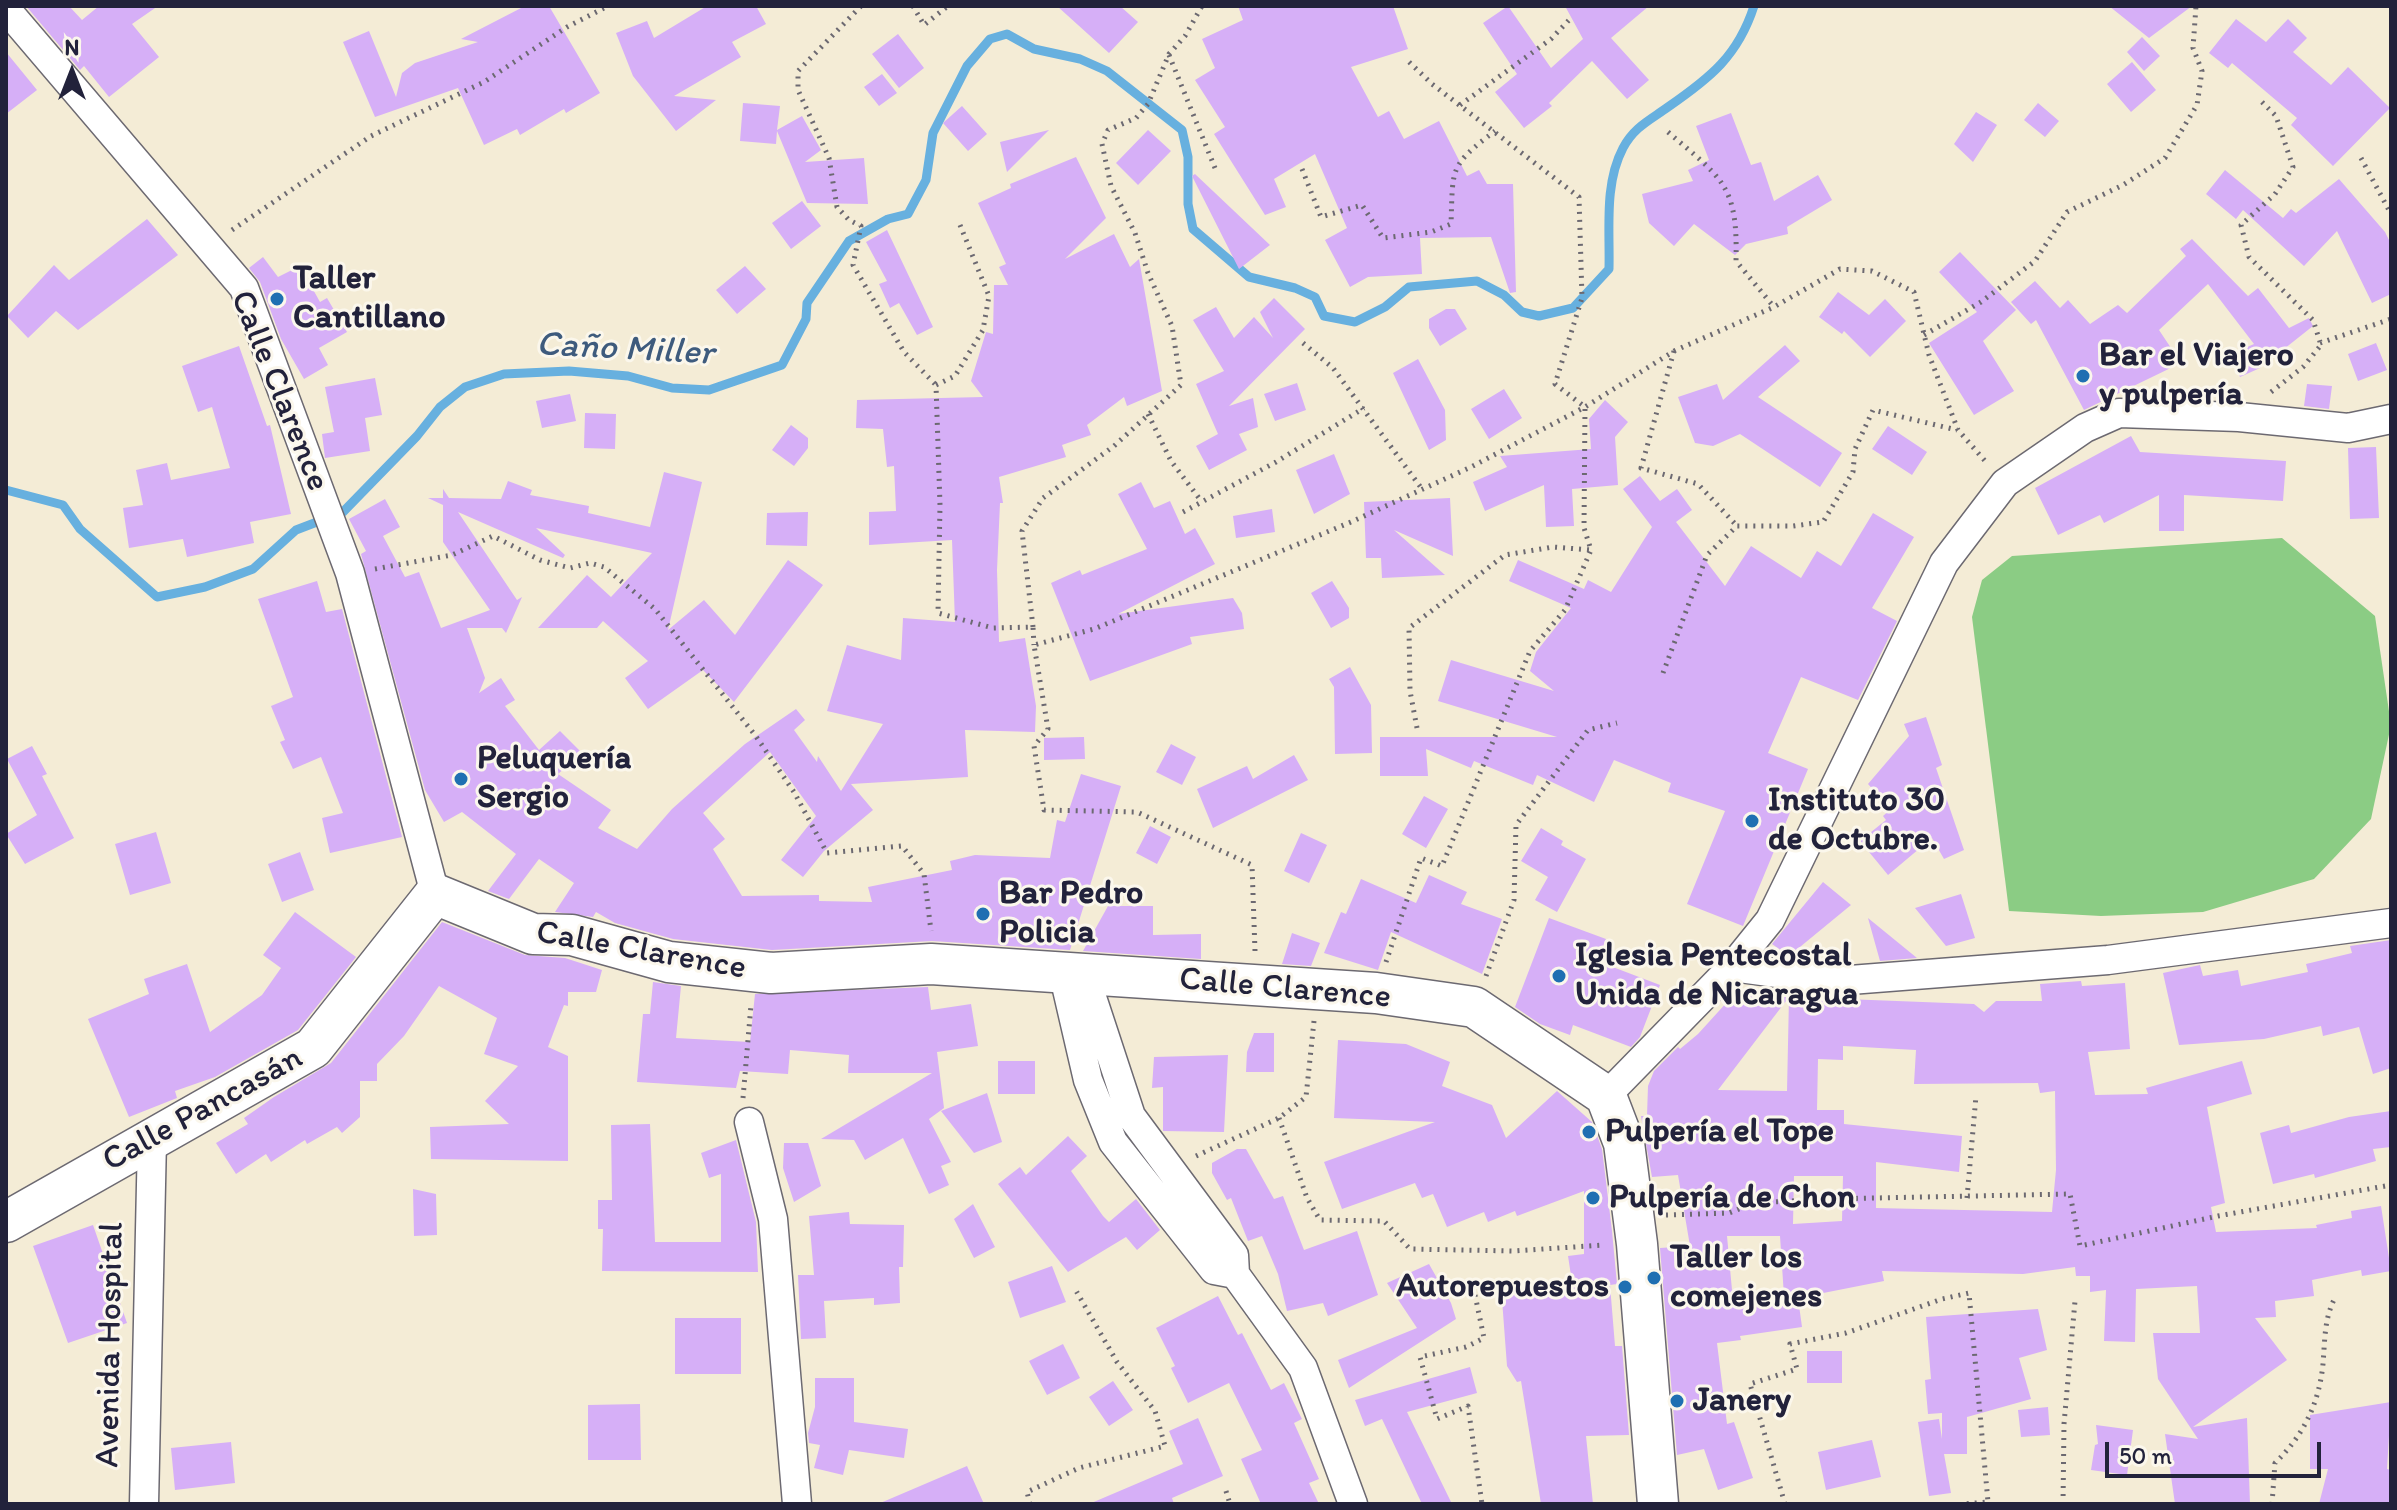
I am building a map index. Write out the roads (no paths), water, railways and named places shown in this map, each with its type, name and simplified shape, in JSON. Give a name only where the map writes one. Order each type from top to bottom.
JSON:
[{"type":"street","name":"Calle Clarence","points":[[6,9],[244,288],[350,573],[435,894],[533,934],[572,935],[669,962],[771,973],[931,964],[1376,993],[1474,1007],[1606,1096]]},
{"type":"street","points":[[1658,1504],[1636,1236],[1624,1143],[1606,1096],[1732,967],[1770,920],[1944,563],[2005,483],[2085,428],[2119,413],[2239,417],[2348,428],[2391,419]]},
{"type":"street","name":"Calle Pancasán","points":[[6,1222],[313,1048],[435,894]]},
{"type":"street","points":[[1732,967],[1837,981],[2108,960],[2391,923]]},
{"type":"street","points":[[1073,972],[1131,1116],[1234,1255],[1235,1274],[1303,1368],[1353,1504]]},
{"type":"street","points":[[1073,972],[1088,1080],[1113,1142],[1214,1270],[1235,1274]]},
{"type":"street","points":[[749,1122],[773,1219],[797,1504]]},
{"type":"street","name":"Avenida Hospital","points":[[144,1504],[152,1139]]},
{"type":"waterway","name":"Caño Miller","points":[[6,490],[63,505],[80,529],[157,597],[205,587],[253,569],[296,530],[343,512],[417,436],[440,407],[465,387],[504,374],[569,371],[628,376],[672,388],[709,390],[782,365],[806,319],[807,303],[849,241],[888,219],[908,214],[926,180],[933,133],[967,66],[990,39],[1007,34],[1034,49],[1080,59],[1107,71],[1182,130],[1188,157],[1188,204],[1193,229],[1249,277],[1295,288],[1315,297],[1324,316],[1355,322],[1385,307],[1409,287],[1477,281],[1504,295],[1522,312],[1539,316],[1573,308],[1609,269],[1610,192],[1617,162],[1627,141],[1637,129],[1697,86],[1721,64],[1740,39],[1754,6]]},
{"type":"place","name":"Taller Cantillano","points":[[277,299]]},
{"type":"place","name":"Bar el Viajero y pulpería","points":[[2083,376]]},
{"type":"place","name":"Peluquería Sergio","points":[[461,779]]},
{"type":"place","name":"Instituto 30 de Octubre.","points":[[1752,821]]},
{"type":"place","name":"Bar Pedro Policia","points":[[983,914]]},
{"type":"place","name":"Iglesia Pentecostal Unida de Nicaragua","points":[[1559,976]]},
{"type":"place","name":"Pulpería el Tope","points":[[1589,1132]]},
{"type":"place","name":"Pulpería de Chon","points":[[1593,1198]]},
{"type":"place","name":"Taller los comejenes","points":[[1654,1278]]},
{"type":"place","name":"Autorepuestos","points":[[1625,1287]]},
{"type":"place","name":"Janery","points":[[1677,1401]]}]
